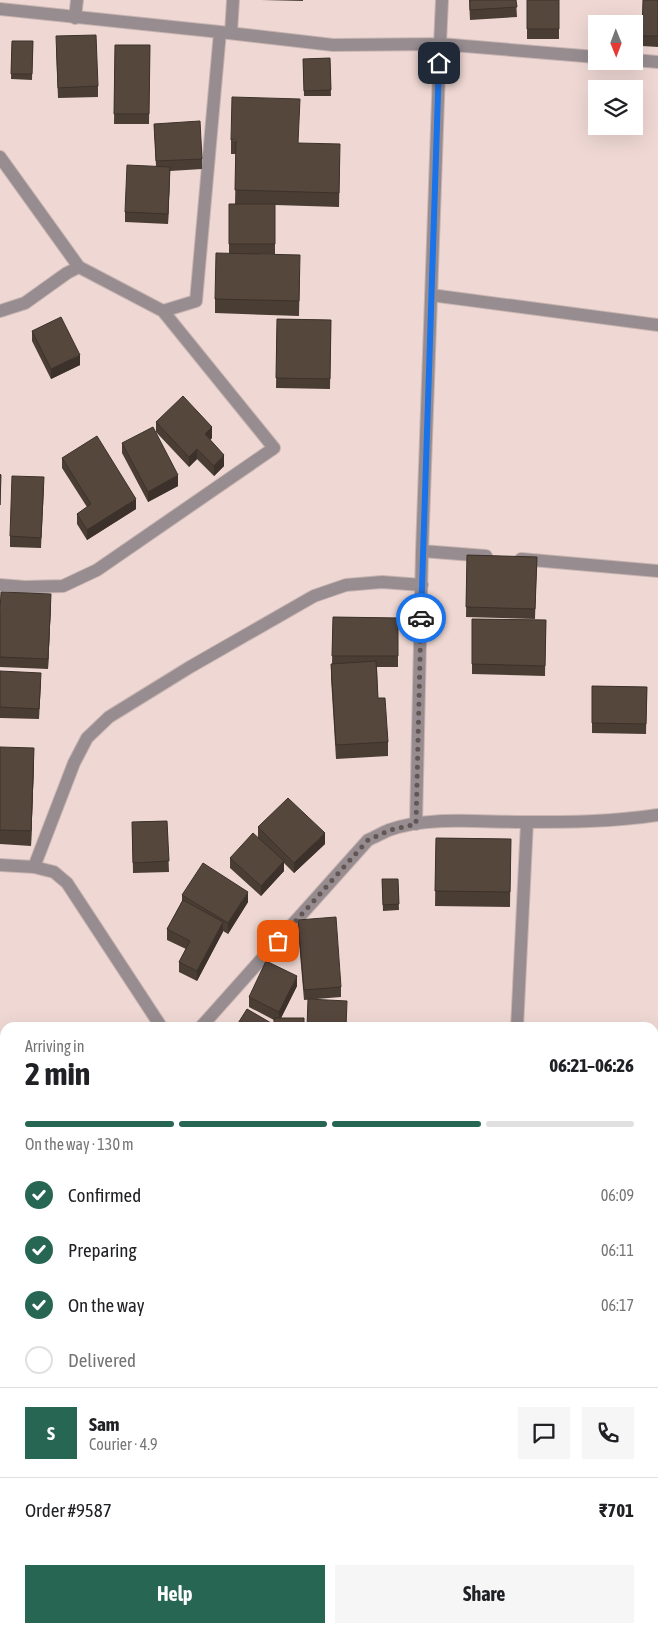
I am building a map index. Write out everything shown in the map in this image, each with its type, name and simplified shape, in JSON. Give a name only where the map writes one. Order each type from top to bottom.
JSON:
[{"type":"street","points":[[75,18],[77,0]]},
{"type":"street","points":[[163,312],[196,301],[226,33],[234,0]]},
{"type":"street","points":[[416,824],[422,551],[442,0]]},
{"type":"street","points":[[0,9],[333,45],[440,44],[588,56]]},
{"type":"street","points":[[643,61],[658,62]]},
{"type":"street","points":[[0,157],[79,267],[163,312],[274,448],[97,570],[63,586],[25,587],[0,585]]},
{"type":"street","points":[[0,311],[25,303],[67,273],[79,267]]},
{"type":"street","points":[[431,295],[658,325]]},
{"type":"street","points":[[422,551],[658,571]]},
{"type":"street","points":[[34,867],[74,763],[88,738],[109,717],[190,667],[314,596],[346,585],[382,582],[422,586]]},
{"type":"street","points":[[205,1022],[368,840],[390,830],[416,824],[626,820],[658,815]]},
{"type":"street","points":[[517,1022],[527,822]]},
{"type":"street","points":[[0,865],[34,867],[54,872],[67,883],[158,1022]]},
{"type":"building","points":[[470,0],[516,0],[517,7],[470,10]]},
{"type":"building","points":[[527,0],[559,0],[559,29],[527,29]]},
{"type":"building","points":[[643,0],[658,0],[658,36],[643,36]]},
{"type":"building","points":[[96,35],[98,86],[58,88],[56,36]]},
{"type":"building","points":[[12,41],[33,41],[32,74],[11,74]]},
{"type":"building","points":[[115,45],[150,45],[149,114],[114,114]]},
{"type":"building","points":[[330,58],[331,90],[304,91],[303,59]]},
{"type":"building","points":[[232,97],[300,99],[298,143],[340,144],[339,193],[235,190],[236,139],[231,140]]},
{"type":"building","points":[[200,121],[202,159],[156,161],[154,124]]},
{"type":"building","points":[[127,165],[170,167],[168,214],[125,212]]},
{"type":"building","points":[[229,204],[275,204],[275,244],[229,244]]},
{"type":"building","points":[[216,253],[300,255],[299,301],[215,299]]},
{"type":"building","points":[[61,317],[80,355],[51,369],[32,331]]},
{"type":"building","points":[[277,319],[331,320],[330,379],[276,378]]},
{"type":"building","points":[[183,396],[212,427],[205,434],[224,455],[214,466],[197,449],[189,457],[156,422]]},
{"type":"building","points":[[153,427],[178,475],[148,492],[122,443]]},
{"type":"building","points":[[97,436],[136,499],[87,530],[77,514],[91,504],[62,458]]},
{"type":"building","points":[[12,476],[44,477],[41,538],[10,536]]},
{"type":"building","points":[[467,555],[537,557],[535,609],[466,607]]},
{"type":"building","points":[[1,592],[51,594],[48,659],[0,657]]},
{"type":"building","points":[[333,617],[398,618],[398,656],[332,656]]},
{"type":"building","points":[[472,619],[546,620],[545,666],[472,664]]},
{"type":"building","points":[[376,661],[378,698],[385,698],[388,742],[336,745],[331,664]]},
{"type":"building","points":[[0,671],[41,673],[39,709],[0,707]]},
{"type":"building","points":[[592,686],[647,687],[646,724],[592,723]]},
{"type":"building","points":[[0,747],[34,748],[31,831],[0,830]]},
{"type":"building","points":[[288,798],[325,833],[294,863],[258,827]]},
{"type":"building","points":[[167,821],[169,861],[133,863],[132,822]]},
{"type":"building","points":[[253,833],[284,861],[261,886],[230,858]]},
{"type":"building","points":[[436,838],[511,839],[510,892],[435,891]]},
{"type":"building","points":[[203,863],[248,892],[228,923],[182,895]]},
{"type":"building","points":[[382,879],[398,879],[399,904],[383,905]]},
{"type":"building","points":[[183,900],[223,922],[197,971],[179,962],[190,941],[167,929]]},
{"type":"building","points":[[336,917],[341,987],[304,990],[298,920]]},
{"type":"building","points":[[266,961],[297,976],[279,1012],[249,997]]},
{"type":"building","points":[[308,999],[347,1001],[346,1022],[307,1022]]},
{"type":"building","points":[[247,1009],[269,1022],[239,1022]]},
{"type":"building","points":[[274,1018],[304,1018],[304,1022],[274,1022]]},
{"type":"way so far","points":[[278,941],[368,840],[390,830],[416,824],[421,618]]},
{"type":"route","points":[[421,618],[439,63]]}]
